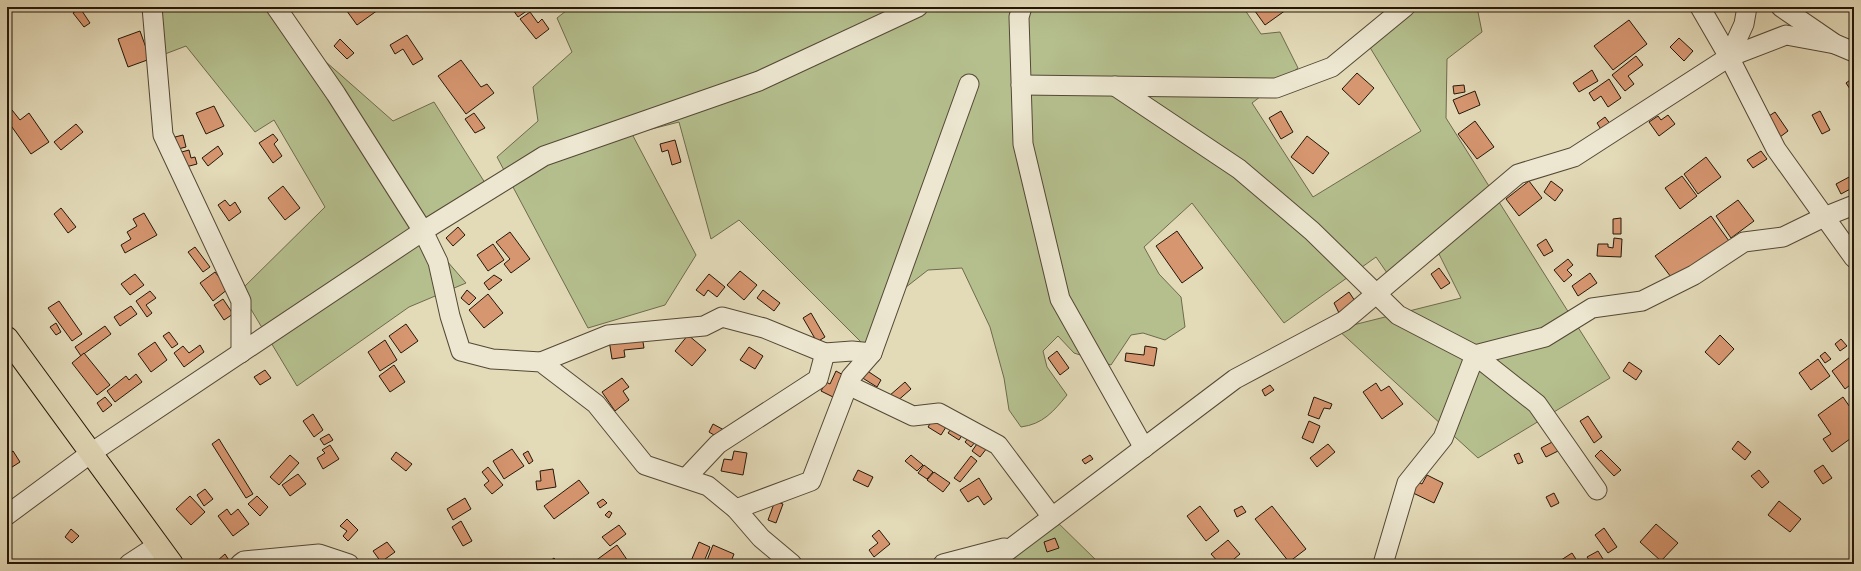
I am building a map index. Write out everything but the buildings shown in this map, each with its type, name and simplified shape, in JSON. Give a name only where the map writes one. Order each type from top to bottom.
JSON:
[{"type":"main road","points":[[7,338],[172,564]]},
{"type":"street","points":[[152,7],[162,135],[241,301],[241,353]]},
{"type":"street","points":[[276,7],[336,94],[423,231],[438,262],[450,316],[461,351],[492,359],[541,362],[608,336],[704,326],[722,317],[764,328],[825,353],[852,351],[872,353]]},
{"type":"street","points":[[8,516],[91,453],[423,231],[544,156],[759,81],[918,7]]},
{"type":"street","points":[[1022,7],[1019,17],[1024,144],[1060,299],[1144,448]]},
{"type":"street","points":[[1021,85],[1276,88],[1332,67],[1405,7]]},
{"type":"street","points":[[1700,7],[1729,57],[1776,149],[1854,258]]},
{"type":"street","points":[[1729,57],[1744,24],[1747,7]]},
{"type":"street","points":[[1781,7],[1835,44],[1854,52]]},
{"type":"street","points":[[990,564],[1235,378],[1344,321],[1518,174],[1574,157],[1729,57],[1786,35],[1835,44]]},
{"type":"street","points":[[736,509],[811,480],[851,377],[872,353],[969,84]]},
{"type":"street","points":[[1115,86],[1239,169],[1312,231],[1398,315],[1475,355],[1537,404],[1597,490]]},
{"type":"street","points":[[1475,355],[1545,337],[1592,308],[1642,302],[1694,275],[1744,242],[1783,237],[1824,217],[1854,205]]},
{"type":"street","points":[[686,478],[718,444],[818,379],[825,353]]},
{"type":"street","points":[[1383,564],[1407,483],[1443,438],[1475,355]]},
{"type":"street","points":[[541,362],[596,404],[645,465],[708,486],[736,509],[761,538],[792,564]]},
{"type":"street","points":[[848,385],[913,416],[939,413],[998,445],[1052,517]]},
{"type":"street","points":[[129,564],[158,546]]},
{"type":"street","points":[[943,564],[1014,546]]},
{"type":"street","points":[[1004,564],[1014,546]]},
{"type":"street","points":[[240,564],[244,561],[319,554],[349,564]]},
{"type":"green space","points":[[160,7],[276,7],[292,32],[393,121],[434,102],[492,194],[421,231],[466,283],[409,307],[297,386],[240,291],[325,207],[274,120],[255,132],[186,46],[165,54]]},
{"type":"green space","points":[[571,7],[1243,7],[1261,34],[1280,32],[1298,68],[1252,103],[1313,197],[1421,131],[1366,41],[1392,7],[1477,7],[1482,32],[1447,59],[1446,118],[1610,378],[1478,458],[1337,329],[1461,298],[1439,254],[1394,283],[1376,257],[1284,323],[1192,203],[1144,247],[1159,274],[1181,297],[1185,327],[1165,340],[1143,333],[1131,335],[1111,365],[1074,353],[1058,336],[1043,351],[1047,367],[1067,395],[1057,407],[1042,420],[1021,427],[1009,410],[1004,378],[990,327],[962,268],[928,270],[892,298],[872,353],[739,220],[711,239],[679,122],[632,134],[696,255],[665,305],[588,328],[497,157],[538,121],[533,87],[572,52],[557,18]]},
{"type":"green space","points":[[1052,517],[1100,564],[943,564],[1014,546]]}]
